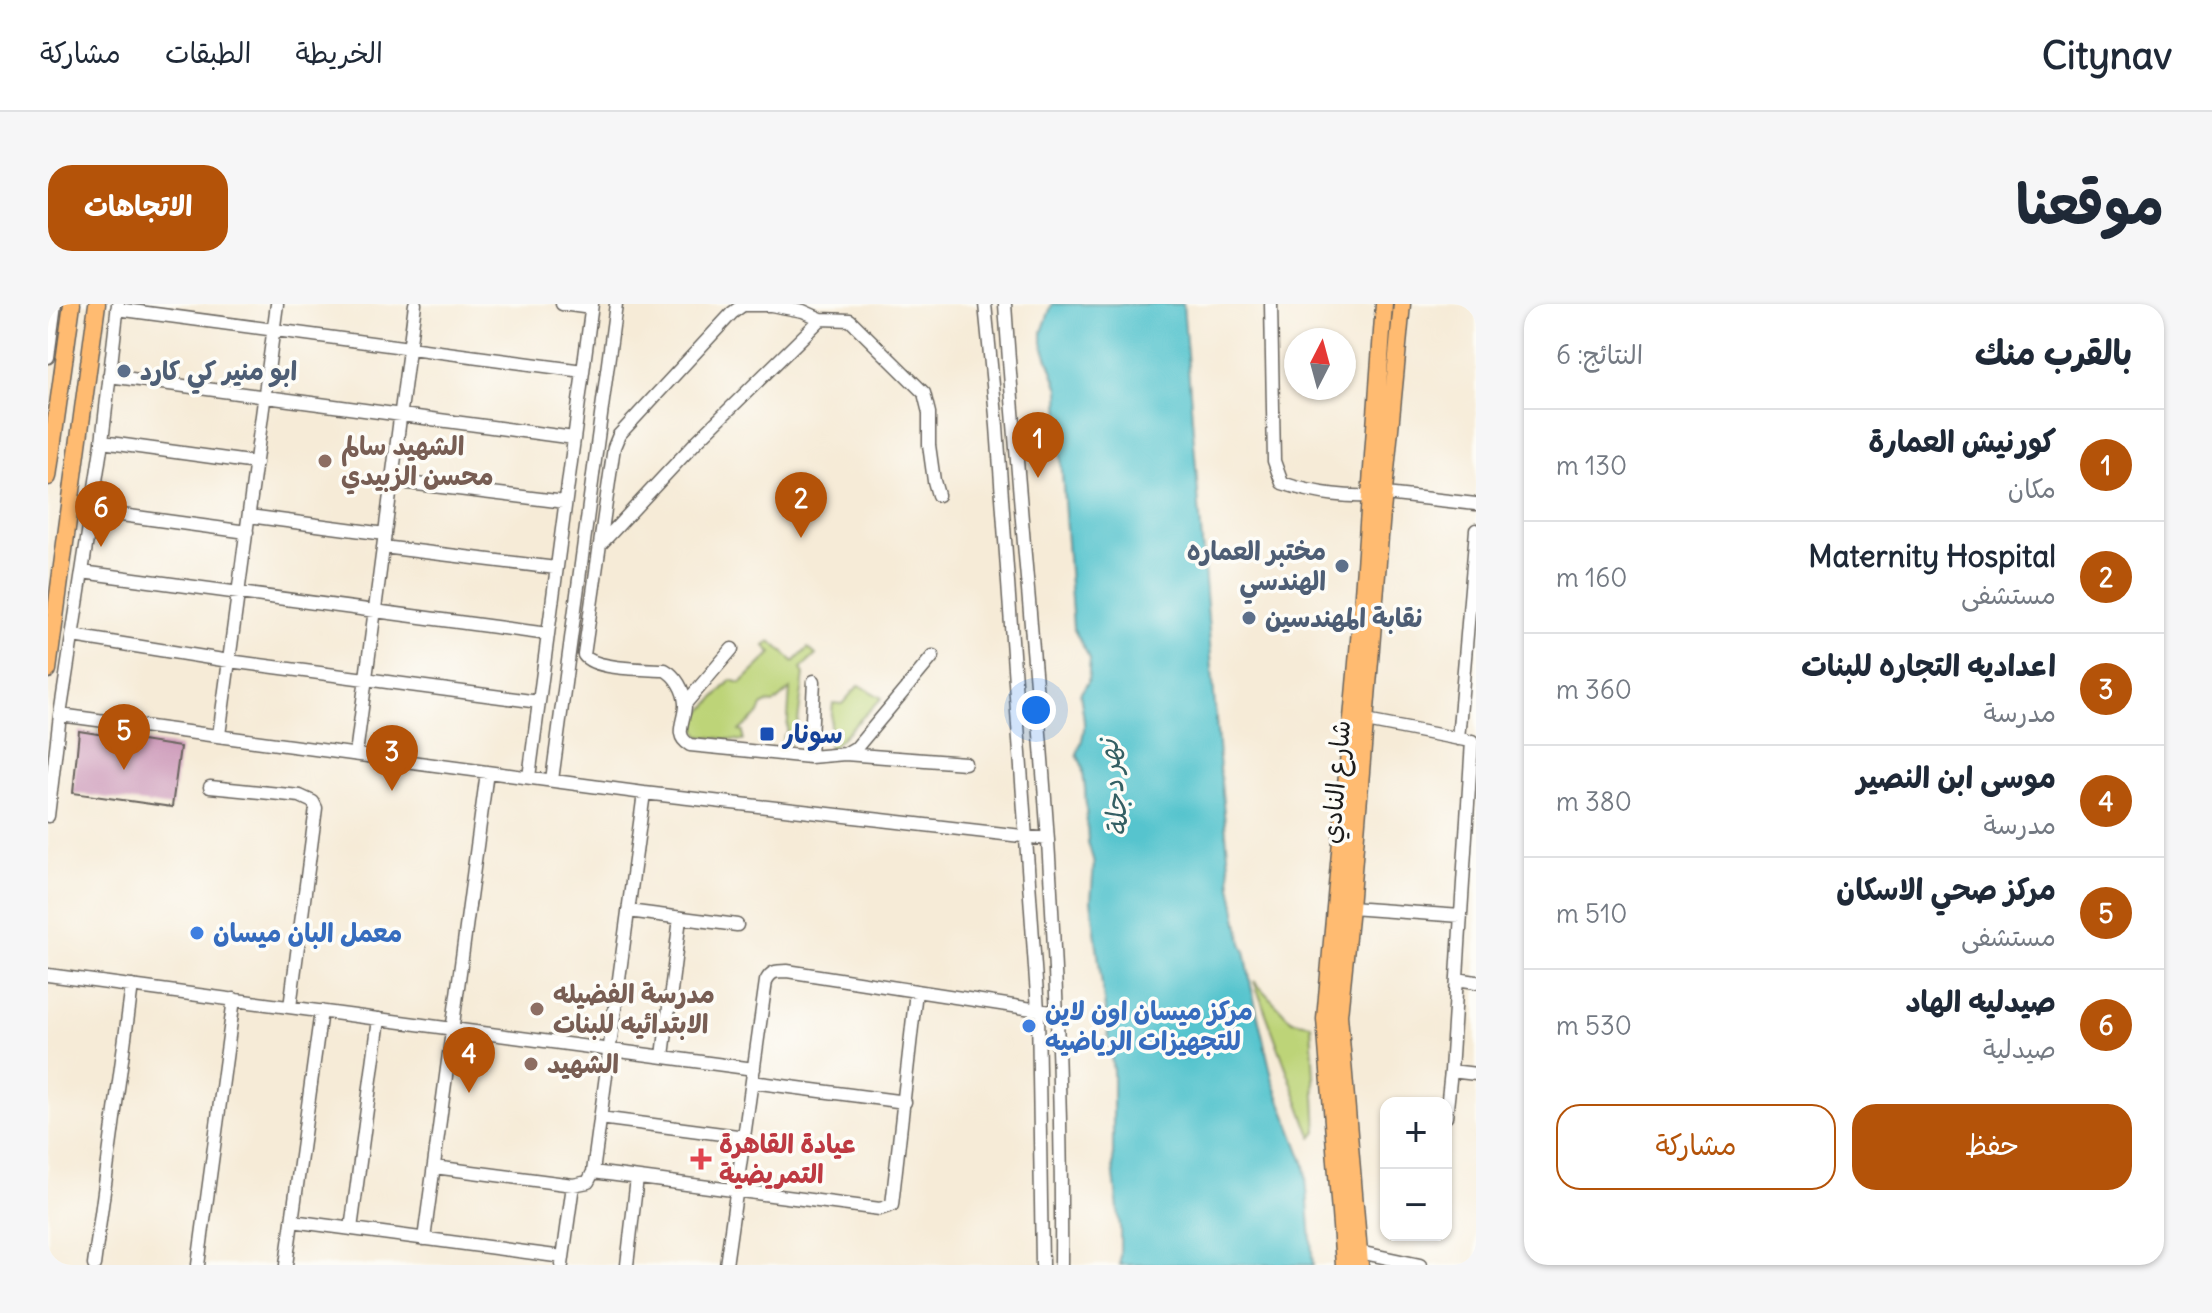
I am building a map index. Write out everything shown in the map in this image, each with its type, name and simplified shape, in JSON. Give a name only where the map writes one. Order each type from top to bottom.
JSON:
[{"type":"main road","points":[[48,477],[72,304]]},
{"type":"main road","points":[[48,670],[97,304]]},
{"type":"main road","name":"شارع النادي","points":[[1359,1258],[1339,1015],[1382,512],[1378,495],[1384,304]]},
{"type":"main road","name":"شارع النادي","points":[[1344,1265],[1325,1019],[1378,495],[1402,304]]},
{"type":"street","points":[[48,357],[55,304]]},
{"type":"street","points":[[219,735],[277,304]]},
{"type":"street","points":[[356,754],[415,304]]},
{"type":"street","points":[[529,777],[591,306],[562,304]]},
{"type":"street","points":[[552,780],[616,304]]},
{"type":"street","points":[[985,304],[997,426],[1038,1010],[1042,1265]]},
{"type":"street","points":[[1005,304],[1048,839],[1058,1013],[1061,1265]]},
{"type":"street","points":[[1271,304],[1274,461],[1282,483],[1305,491],[1476,504]]},
{"type":"street","points":[[938,495],[924,393],[850,320],[821,319],[803,311],[771,305],[743,305],[732,313],[619,435],[614,447],[584,655],[586,659],[604,665],[665,670],[672,674],[685,704],[680,733],[684,742],[690,745],[810,757],[845,754],[965,763]]},
{"type":"street","points":[[48,816],[60,715],[102,442],[118,306],[583,371]]},
{"type":"street","points":[[600,545],[697,441],[821,319]]},
{"type":"street","points":[[109,376],[574,438]]},
{"type":"street","points":[[580,392],[604,395]]},
{"type":"street","points":[[102,442],[256,463]]},
{"type":"street","points":[[392,481],[565,502]]},
{"type":"street","points":[[92,511],[247,532]]},
{"type":"street","points":[[249,516],[556,568]]},
{"type":"street","points":[[1458,739],[1476,530]]},
{"type":"street","points":[[82,572],[548,634]]},
{"type":"street","points":[[73,636],[229,661],[539,702]]},
{"type":"street","points":[[685,704],[732,649]]},
{"type":"street","points":[[845,754],[857,747],[933,656]]},
{"type":"street","points":[[810,757],[814,681]]},
{"type":"street","points":[[60,715],[644,793],[1048,839]]},
{"type":"street","points":[[1366,721],[1474,741],[1469,894],[1461,916],[1448,1097]]},
{"type":"street","points":[[424,1239],[487,772]]},
{"type":"street","points":[[210,787],[300,796],[313,802],[316,808],[290,1007]]},
{"type":"street","points":[[434,1167],[573,1185],[588,1182],[593,1172],[644,793]]},
{"type":"street","points":[[1350,908],[1461,916]]},
{"type":"street","points":[[628,911],[737,925]]},
{"type":"street","points":[[663,1056],[680,918]]},
{"type":"street","points":[[726,1265],[766,981],[770,974],[787,971],[1058,1013]]},
{"type":"street","points":[[48,975],[663,1056],[753,1076],[905,1102]]},
{"type":"street","points":[[1457,979],[1476,982]]},
{"type":"street","points":[[94,1265],[132,986]]},
{"type":"street","points":[[593,1172],[886,1209],[892,1205],[894,1197],[916,991]]},
{"type":"street","points":[[198,1265],[234,999]]},
{"type":"street","points":[[286,1265],[321,1011]]},
{"type":"street","points":[[351,1229],[379,1019]]},
{"type":"street","points":[[1451,1071],[1476,1074]]},
{"type":"street","points":[[600,1118],[745,1137]]},
{"type":"street","points":[[627,1265],[637,1178]]},
{"type":"street","points":[[292,1221],[563,1261],[573,1185]]},
{"type":"street","points":[[1359,1258],[1420,1265]]},
{"type":"green space","points":[[771,641],[794,662],[808,648],[816,655],[801,669],[804,674],[796,738],[792,743],[782,745],[787,733],[790,689],[773,704],[762,706],[759,714],[739,731],[743,732],[743,741],[699,736],[695,727],[700,714],[731,680],[741,683],[772,653],[765,646]]},
{"type":"green space","points":[[859,685],[882,698],[828,751],[833,703],[842,704]]},
{"type":"green space","points":[[1254,981],[1292,1021],[1311,1024],[1317,1132],[1312,1138]]},
{"type":"water","name":"نهر دجلة","points":[[1052,304],[1183,304],[1231,885],[1273,1081],[1305,1165],[1313,1265],[1120,1265],[1120,1227],[1113,1166],[1113,1071],[1091,900],[1094,863],[1088,842],[1082,765],[1077,754],[1084,730],[1080,694],[1088,682],[1090,659],[1073,628],[1059,389],[1042,343],[1042,332]]},
{"type":"building","points":[[79,731],[180,747],[172,807],[73,793]]},
{"type":"place","name":"ابو منير كي كارد","points":[[124,371]]},
{"type":"place","name":"الشهيد سالم محسن الزبيدي","points":[[325,461]]},
{"type":"place","name":"كورنيش العمارة","points":[[1038,478]]},
{"type":"place","name":"Maternity Hospital","points":[[801,538]]},
{"type":"place","name":"صيدليه الهاد","points":[[101,547]]},
{"type":"place","name":"مختبر العماره الهندسي","points":[[1342,566]]},
{"type":"place","name":"نقابة المهندسين","points":[[1249,618]]},
{"type":"place","name":"سونار","points":[[767,734]]},
{"type":"place","name":"مركز صحي الاسكان","points":[[124,770]]},
{"type":"place","name":"اعداديه التجاره للبنات","points":[[392,791]]},
{"type":"place","name":"معمل البان ميسان","points":[[197,933]]},
{"type":"place","name":"مدرسة الفضيله الابتدائيه للبنات","points":[[537,1009]]},
{"type":"place","name":"مركز ميسان اون لاين للتجهيزات الرياضيه","points":[[1029,1026]]},
{"type":"place","name":"الشهيد","points":[[531,1064]]},
{"type":"place","name":"موسى ابن النصير","points":[[469,1093]]},
{"type":"place","name":"عيادة القاهرة التمريضية","points":[[701,1159]]}]
